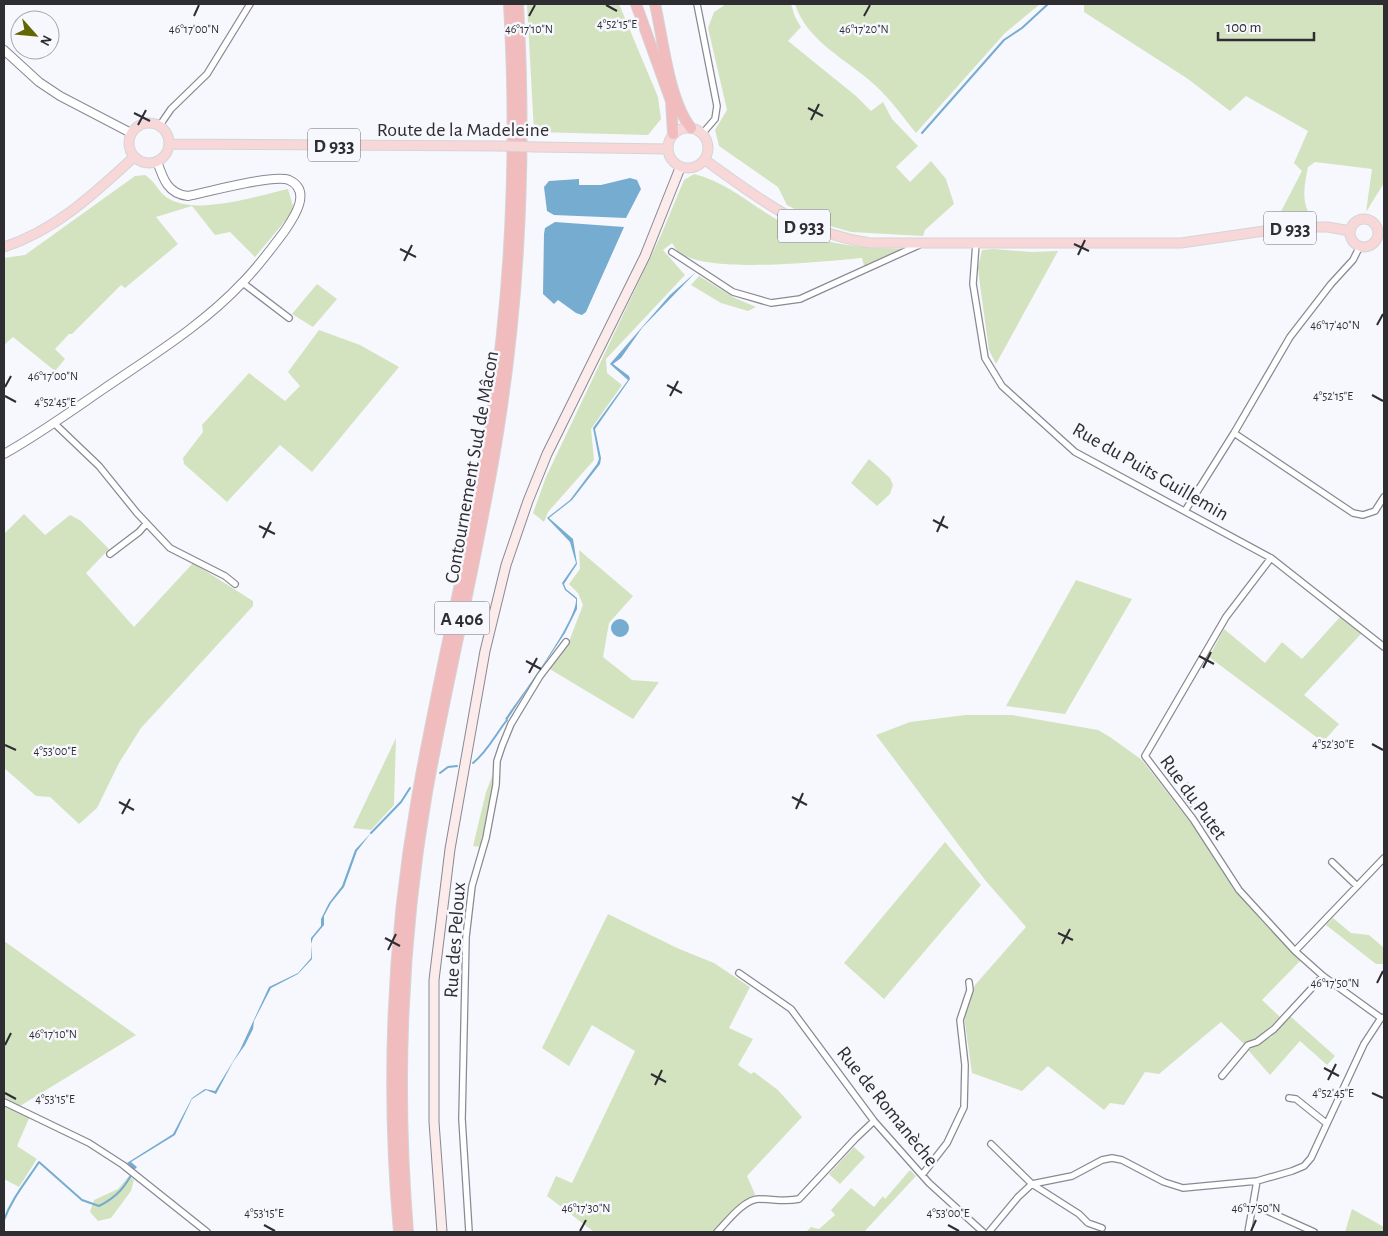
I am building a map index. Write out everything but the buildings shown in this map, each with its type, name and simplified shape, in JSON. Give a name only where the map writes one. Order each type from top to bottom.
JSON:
[{"type":"highway","name":"Contournement Sud de Mâcon","points":[[399,1232],[393,1072],[400,930],[416,800],[476,505],[500,356],[508,269],[513,153],[509,4]]},
{"type":"highway","name":"Contournement Sud de Mâcon","points":[[408,1232],[402,1129],[402,1067],[408,941],[427,794],[484,511],[509,351],[516,275],[523,149],[518,4]]},
{"type":"highway","points":[[636,4],[671,101],[673,134]]},
{"type":"highway","points":[[655,4],[676,100],[684,119],[691,128]]},
{"type":"main road","points":[[147,122],[160,126],[167,133],[170,144],[166,154],[157,161],[145,163],[134,157],[129,146],[131,134],[140,124],[147,122]]},
{"type":"main road","points":[[691,128],[702,134],[708,146],[704,160],[691,169],[680,168],[671,160],[667,149],[673,134],[680,130],[691,128]]},
{"type":"main road","name":"Route de la Madeleine","points":[[170,144],[667,149]]},
{"type":"main road","points":[[4,247],[32,235],[63,217],[90,198],[134,157]]},
{"type":"main road","name":"D 933","points":[[704,160],[771,207],[820,232],[870,243],[1180,243],[1292,227],[1328,227],[1350,230]]},
{"type":"main road","points":[[442,1232],[434,1122],[434,980],[452,831],[485,650],[504,572],[528,501],[547,454],[645,256],[680,168]]},
{"type":"main road","points":[[1368,219],[1376,225],[1381,234],[1374,243],[1360,246],[1352,240],[1350,230],[1355,222],[1368,219]]},
{"type":"street","points":[[160,126],[171,109],[207,74],[250,4]]},
{"type":"street","points":[[696,4],[717,106],[716,119],[702,134]]},
{"type":"street","points":[[4,50],[39,82],[60,96],[131,134]]},
{"type":"street","points":[[4,454],[54,423],[198,322],[242,283],[283,233],[298,209],[300,197],[297,187],[293,182],[283,179],[188,196],[180,195],[167,184],[157,161]]},
{"type":"street","name":"Rue du Puits Guillemin","points":[[976,243],[973,284],[985,358],[1002,386],[1075,452],[1271,558],[1384,647]]},
{"type":"street","points":[[672,252],[733,292],[771,303],[800,299],[921,244]]},
{"type":"street","points":[[1185,511],[1234,433],[1290,337],[1330,284],[1353,260],[1360,246]]},
{"type":"street","points":[[242,283],[290,318]]},
{"type":"street","points":[[54,423],[99,466],[146,524],[170,548],[226,576],[235,584]]},
{"type":"street","points":[[1234,433],[1353,513],[1363,515],[1375,511],[1384,496]]},
{"type":"street","points":[[110,554],[139,532],[146,524]]},
{"type":"street","name":"Rue du Putet","points":[[1271,558],[1226,617],[1145,756],[1193,819],[1239,890],[1295,951],[1323,976],[1383,1017]]},
{"type":"street","name":"Rue des Peloux","points":[[469,1232],[462,1119],[466,937],[472,886],[486,838],[496,785],[497,762],[502,746],[511,724],[540,676],[566,642]]},
{"type":"street","points":[[1295,951],[1384,858]]},
{"type":"street","points":[[1332,862],[1357,886]]},
{"type":"street","name":"Rue de Romanèche","points":[[738,973],[791,1009],[874,1122],[922,1175],[983,1232]]},
{"type":"street","points":[[1222,1076],[1248,1045],[1274,1030],[1323,976]]},
{"type":"street","points":[[922,1175],[947,1143],[964,1107],[965,1065],[960,1020],[970,990],[969,982]]},
{"type":"street","points":[[989,1232],[1018,1197],[1032,1184],[1072,1176],[1102,1160],[1112,1158],[1122,1160],[1164,1182],[1182,1188],[1257,1181],[1304,1166],[1311,1158],[1364,1044],[1383,1017]]},
{"type":"street","points":[[1289,1098],[1296,1099],[1326,1124]]},
{"type":"street","points":[[4,1102],[89,1143],[123,1166],[207,1232]]},
{"type":"street","points":[[717,1232],[748,1202],[757,1198],[787,1202],[798,1199],[856,1138],[874,1122]]},
{"type":"street","points":[[991,1144],[1032,1184],[1079,1214],[1088,1223],[1102,1228]]},
{"type":"street","points":[[1248,1232],[1257,1181]]},
{"type":"street","points":[[1254,1205],[1314,1232]]},
{"type":"green space","points":[[527,4],[619,4],[658,97],[661,119],[648,135],[534,132]]},
{"type":"green space","points":[[726,4],[791,4],[795,17],[801,27],[788,41],[856,96],[871,111],[883,102],[892,119],[918,146],[896,167],[910,182],[931,161],[946,179],[954,204],[925,230],[923,236],[851,232],[823,224],[787,205],[778,187],[719,146],[715,130],[727,110],[708,28],[714,12]]},
{"type":"green space","points":[[795,4],[1040,4],[1005,33],[916,133],[876,86],[819,40],[801,17]]},
{"type":"green space","points":[[1084,4],[1384,4],[1384,183],[1366,212],[1372,169],[1315,162],[1308,167],[1305,185],[1304,197],[1309,213],[1286,221],[1277,219],[1302,171],[1294,163],[1308,131],[1246,96],[1230,111],[1188,79],[1084,12]]},
{"type":"green space","points":[[694,174],[715,181],[788,226],[819,239],[866,247],[902,249],[864,266],[862,258],[767,265],[739,265],[693,259],[679,252],[672,243],[663,250],[685,275],[606,359],[607,373],[622,385],[591,429],[594,460],[548,512],[544,522],[533,513],[546,477],[661,235],[684,180]]},
{"type":"green space","points":[[145,175],[166,197],[178,203],[208,205],[226,203],[288,189],[293,206],[290,215],[255,257],[230,232],[215,235],[192,206],[156,217],[178,244],[125,288],[121,285],[72,334],[69,334],[55,349],[65,359],[55,371],[13,337],[4,345],[4,258],[25,255],[135,176]]},
{"type":"green space","points":[[982,250],[1031,252],[1058,251],[996,364],[989,350],[978,267]]},
{"type":"green space","points":[[699,276],[735,298],[756,307],[748,311],[721,303],[691,285]]},
{"type":"green space","points":[[317,284],[337,299],[313,327],[292,314]]},
{"type":"green space","points":[[319,330],[360,345],[399,367],[312,472],[280,445],[227,502],[184,464],[183,458],[203,432],[202,425],[249,373],[285,401],[300,386],[288,372]]},
{"type":"green space","points":[[869,459],[890,478],[893,485],[890,494],[877,506],[851,483]]},
{"type":"green space","points":[[24,514],[45,535],[70,515],[81,521],[109,549],[86,573],[134,627],[193,563],[253,601],[253,606],[141,728],[119,763],[97,808],[79,824],[50,797],[36,796],[4,768],[4,534]]},
{"type":"green space","points":[[579,550],[633,596],[609,623],[603,657],[632,680],[659,682],[633,719],[548,668],[568,644],[583,605],[578,593],[569,584],[580,569]]},
{"type":"green space","points":[[1076,580],[1132,599],[1065,714],[1006,706]]},
{"type":"green space","points":[[1340,617],[1361,634],[1304,695],[1339,724],[1323,742],[1209,657],[1224,629],[1265,663],[1282,642],[1302,659]]},
{"type":"green space","points":[[965,715],[1012,715],[1098,730],[1142,760],[1194,827],[1235,891],[1301,960],[1262,1000],[1280,1017],[1262,1034],[1245,1045],[1221,1022],[1159,1074],[1145,1072],[1124,1105],[1110,1103],[1104,1110],[1048,1066],[1022,1091],[972,1073],[964,1016],[975,985],[1026,927],[985,880],[876,735],[910,722]]},
{"type":"green space","points":[[396,738],[394,805],[371,830],[353,828]]},
{"type":"green space","points":[[495,769],[484,837],[480,847],[473,846],[486,792]]},
{"type":"green space","points":[[945,842],[981,885],[884,999],[844,963]]},
{"type":"green space","points":[[608,914],[677,948],[714,963],[750,987],[729,1028],[753,1039],[738,1065],[751,1074],[754,1072],[778,1090],[802,1117],[747,1176],[755,1194],[714,1232],[594,1232],[547,1196],[556,1176],[572,1183],[635,1051],[592,1025],[569,1066],[542,1048]]},
{"type":"green space","points":[[1333,918],[1351,933],[1369,935],[1384,948],[1384,964],[1376,964],[1326,925]]},
{"type":"green space","points":[[4,941],[136,1035],[20,1106],[4,1099]]},
{"type":"green space","points":[[1290,1016],[1335,1056],[1327,1065],[1300,1041],[1270,1075],[1248,1050],[1271,1037]]},
{"type":"green space","points":[[4,1106],[30,1116],[17,1146],[37,1159],[19,1187],[4,1179]]},
{"type":"green space","points":[[854,1147],[865,1157],[840,1184],[829,1174]]},
{"type":"green space","points":[[910,1170],[916,1176],[864,1232],[806,1232],[811,1227],[819,1229],[835,1215],[831,1210],[851,1188],[874,1207],[883,1196],[885,1199]]},
{"type":"green space","points":[[129,1176],[134,1180],[131,1191],[111,1218],[98,1221],[90,1212],[94,1200],[118,1189]]},
{"type":"green space","points":[[1352,1209],[1384,1227],[1384,1232],[1345,1232]]},
{"type":"water","points":[[630,178],[637,180],[641,189],[626,218],[554,215],[547,211],[544,187],[549,181],[579,179],[579,185],[601,185]]},
{"type":"water","points":[[555,222],[624,227],[586,312],[582,315],[558,300],[554,304],[543,294],[545,228]]},
{"type":"water","points":[[696,272],[642,328],[621,358],[613,364],[629,376],[630,379],[595,429],[601,458],[600,464],[572,500],[549,518],[573,539],[577,564],[564,584],[566,589],[577,598],[577,609],[565,633],[507,720],[505,719],[558,641],[574,609],[576,599],[565,590],[562,583],[576,563],[570,542],[547,518],[570,500],[597,464],[599,459],[593,428],[628,380],[610,364],[670,295]]},
{"type":"water","points":[[616,619],[624,619],[629,624],[627,635],[616,637],[611,632],[611,624]]},
{"type":"water","points":[[1188,782],[1199,797],[1191,808],[1179,792]]},
{"type":"water","points":[[371,833],[357,851],[344,887],[331,903],[324,916],[324,925],[313,938],[311,944],[311,938],[321,926],[321,919],[329,903],[342,886],[355,850]]},
{"type":"water","points":[[311,944],[312,959],[298,974],[271,988],[254,1021],[253,1029],[245,1045],[233,1062],[216,1094],[206,1090],[192,1099],[175,1135],[131,1162],[137,1167],[134,1170],[127,1163],[173,1134],[192,1098],[205,1089],[215,1091],[240,1050],[269,987],[298,973],[311,958]]},
{"type":"waterway","points":[[922,133],[1004,40],[1022,28],[1048,4]]},
{"type":"waterway","points":[[473,763],[487,748],[507,720]]},
{"type":"waterway","points":[[440,773],[448,767],[457,766]]},
{"type":"waterway","points":[[371,833],[401,802],[410,788]]},
{"type":"waterway","points":[[4,1220],[15,1197],[39,1162],[82,1200],[99,1206],[120,1191],[134,1170]]}]
